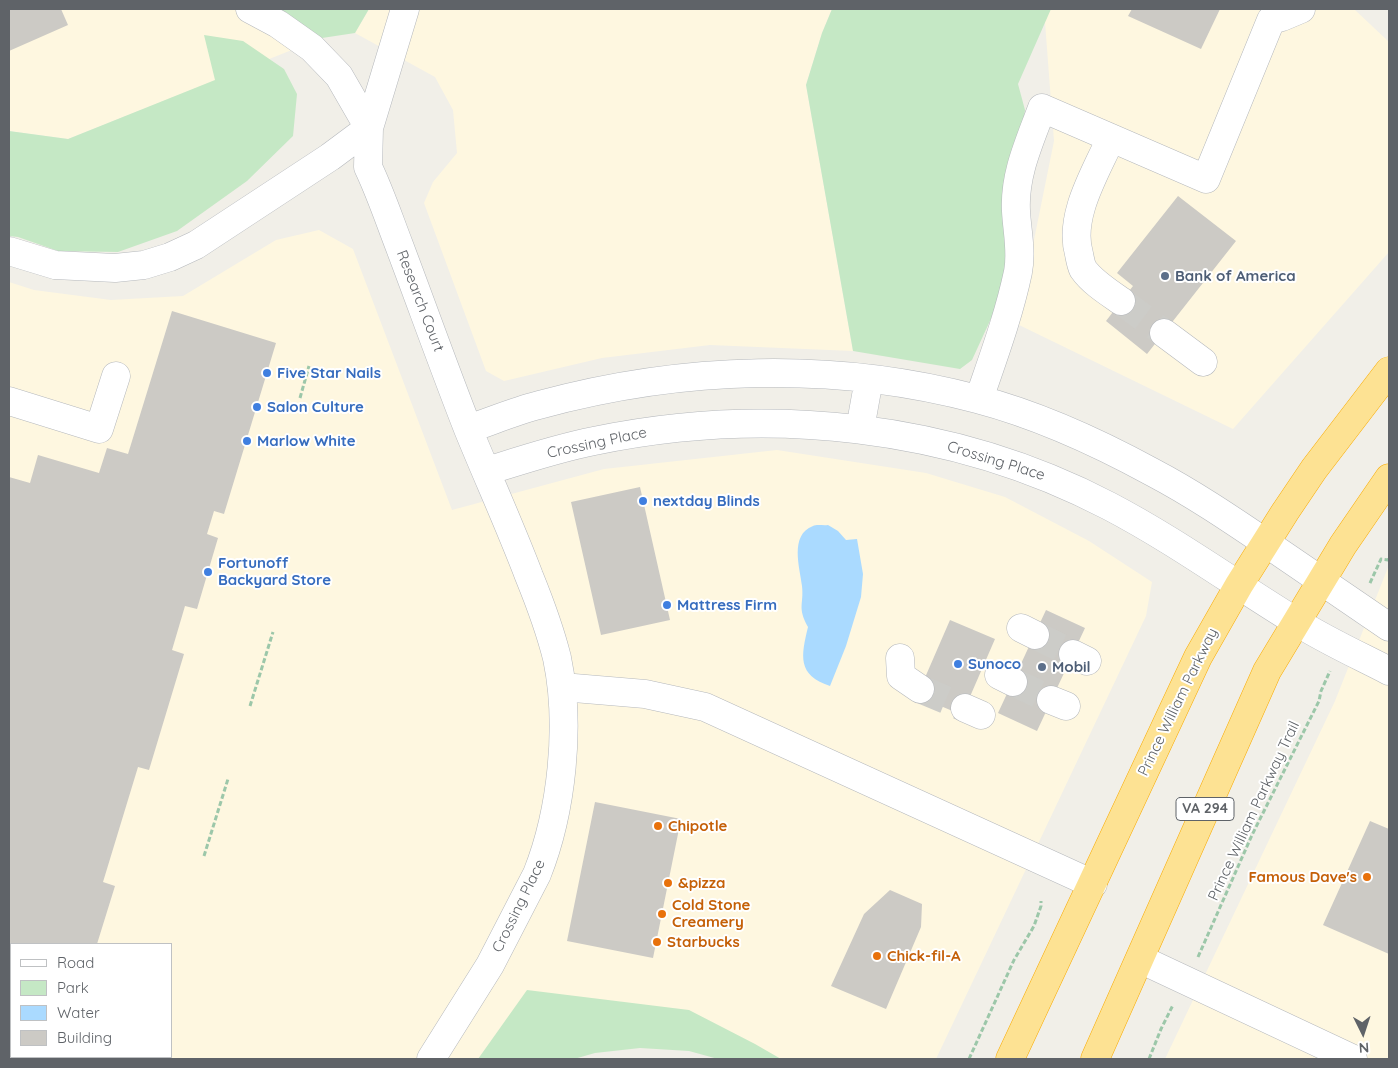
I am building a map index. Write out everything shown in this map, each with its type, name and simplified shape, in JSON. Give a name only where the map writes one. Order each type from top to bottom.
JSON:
[{"type":"highway","name":"Prince William Parkway","points":[[1010,1059],[1198,657],[1265,542],[1314,469],[1389,370]]},
{"type":"highway","name":"VA 294","points":[[1095,1059],[1267,671],[1366,510],[1389,478]]},
{"type":"street","points":[[9,251],[54,265],[115,268],[144,265],[196,245],[330,157],[369,128],[339,76],[312,48],[278,24],[250,9]]},
{"type":"street","name":"Research Court","points":[[405,9],[369,128],[368,167],[468,429],[487,471]]},
{"type":"street","points":[[979,400],[1006,316],[1018,270],[1017,188],[1021,165],[1042,108],[1206,179],[1271,20],[1290,15],[1301,9]]},
{"type":"street","points":[[1111,138],[1080,208],[1075,231],[1082,267],[1091,277],[1121,301]]},
{"type":"street","points":[[1164,333],[1203,362]]},
{"type":"street","points":[[468,429],[538,405],[659,380],[728,374],[785,373],[869,379],[922,387],[979,400],[1026,415],[1152,471],[1205,501],[1389,627]]},
{"type":"street","points":[[9,401],[99,429],[116,376]]},
{"type":"street","points":[[860,429],[869,379]]},
{"type":"street","name":"Crossing Place","points":[[431,1059],[490,965],[537,874],[550,836],[560,780],[563,708],[562,688],[556,657],[546,620],[487,471],[593,441],[679,427],[779,423],[860,429],[906,436],[942,444],[1035,472],[1110,507],[1194,556],[1296,622],[1389,671]]},
{"type":"street","points":[[900,658],[902,676],[920,689]]},
{"type":"street","points":[[562,688],[645,694],[704,707],[1093,884]]},
{"type":"street","points":[[1140,959],[1353,1059]]},
{"type":"path","points":[[300,398],[309,366]]},
{"type":"path","points":[[1381,559],[1388,560],[1389,558]]},
{"type":"path","points":[[250,706],[273,632]]},
{"type":"path","name":"Prince William Parkway Trail","points":[[1206,941],[1252,835],[1319,701],[1321,690]]},
{"type":"path","points":[[204,856],[228,779]]},
{"type":"path","points":[[970,1059],[1014,960],[1034,926],[1040,901]]},
{"type":"path","points":[[1149,1059],[1161,1029]]},
{"type":"shaded area","points":[[9,9],[319,9],[322,38],[68,139],[9,131]]},
{"type":"shaded area","points":[[369,9],[832,9],[822,33],[806,85],[853,351],[710,345],[602,358],[504,381],[486,371],[424,203],[433,182],[457,153],[453,110],[435,77],[355,33]]},
{"type":"shaded area","points":[[1044,9],[1354,9],[1389,42],[1389,252],[1233,429],[1017,324],[1054,141]]},
{"type":"shaded area","points":[[319,230],[353,249],[452,510],[604,469],[777,450],[926,473],[1005,497],[1089,541],[1152,582],[1146,616],[936,1059],[750,1059],[662,1030],[500,1059],[9,1059],[9,282],[34,290],[111,300],[183,296],[276,240]]},
{"type":"shaded area","points":[[1389,565],[1389,1059],[1165,1059],[1335,701]]},
{"type":"green space","points":[[277,9],[369,9],[355,33],[322,38]]},
{"type":"green space","points":[[832,9],[1051,9],[1018,84],[1025,110],[1006,268],[1000,299],[972,360],[960,369],[853,351],[806,85],[822,33]]},
{"type":"green space","points":[[204,35],[243,41],[284,69],[297,94],[293,136],[247,181],[177,231],[118,252],[58,251],[18,237],[9,236],[9,131],[68,139],[215,80]]},
{"type":"green space","points":[[527,990],[689,1010],[781,1059],[718,1059],[689,1051],[640,1048],[595,1053],[574,1059],[478,1059]]},
{"type":"water","points":[[815,525],[828,525],[838,531],[846,540],[857,539],[863,574],[861,597],[846,646],[830,686],[812,676],[804,663],[804,647],[808,627],[802,610],[802,586],[798,561],[798,544],[806,530]]},
{"type":"building","points":[[9,9],[61,9],[68,25],[9,51]]},
{"type":"building","points":[[1132,9],[1220,9],[1201,49],[1128,16]]},
{"type":"building","name":"Bank of America","points":[[1178,196],[1236,241],[1147,354],[1106,321],[1133,286],[1117,273]]},
{"type":"building","points":[[172,311],[276,343],[224,514],[214,511],[207,534],[218,538],[197,609],[185,606],[172,650],[184,654],[149,770],[138,767],[103,882],[115,886],[97,943],[10,943],[10,1058],[50,1058],[9,1059],[9,477],[30,483],[38,455],[99,473],[107,448],[128,454]]},
{"type":"building","points":[[640,487],[670,620],[601,635],[571,502]]},
{"type":"building","points":[[1046,610],[1085,628],[1037,731],[998,713]]},
{"type":"building","name":"Sunoco","points":[[950,620],[995,639],[962,715],[917,696]]},
{"type":"building","points":[[595,802],[681,819],[653,958],[567,941]]},
{"type":"building","name":"Famous Dave's","points":[[1370,821],[1389,829],[1389,954],[1323,925]]},
{"type":"building","name":"Chick-fil-A","points":[[890,890],[922,904],[921,927],[886,1009],[831,986],[864,914]]},
{"type":"tunnel","points":[[1121,301],[1164,333]]},
{"type":"tunnel","points":[[1035,635],[1073,654]]},
{"type":"tunnel","points":[[1013,682],[1051,700]]},
{"type":"tunnel","points":[[920,689],[965,708]]},
{"type":"place","name":"Bank of America","points":[[1165,276]]},
{"type":"place","name":"Five Star Nails","points":[[267,373]]},
{"type":"place","name":"Salon Culture","points":[[257,407]]},
{"type":"place","name":"Marlow White","points":[[247,441]]},
{"type":"place","name":"nextday Blinds","points":[[643,501]]},
{"type":"place","name":"Fortunoff Backyard Store","points":[[208,572]]},
{"type":"place","name":"Mattress Firm","points":[[667,605]]},
{"type":"place","name":"Sunoco","points":[[958,664]]},
{"type":"place","name":"Mobil","points":[[1042,667]]},
{"type":"place","name":"Chipotle","points":[[658,826]]},
{"type":"place","name":"Famous Dave's","points":[[1367,877]]},
{"type":"place","name":"&pizza","points":[[668,883]]},
{"type":"place","name":"Cold Stone Creamery","points":[[662,914]]},
{"type":"place","name":"Starbucks","points":[[657,942]]},
{"type":"place","name":"Chick-fil-A","points":[[877,956]]}]
